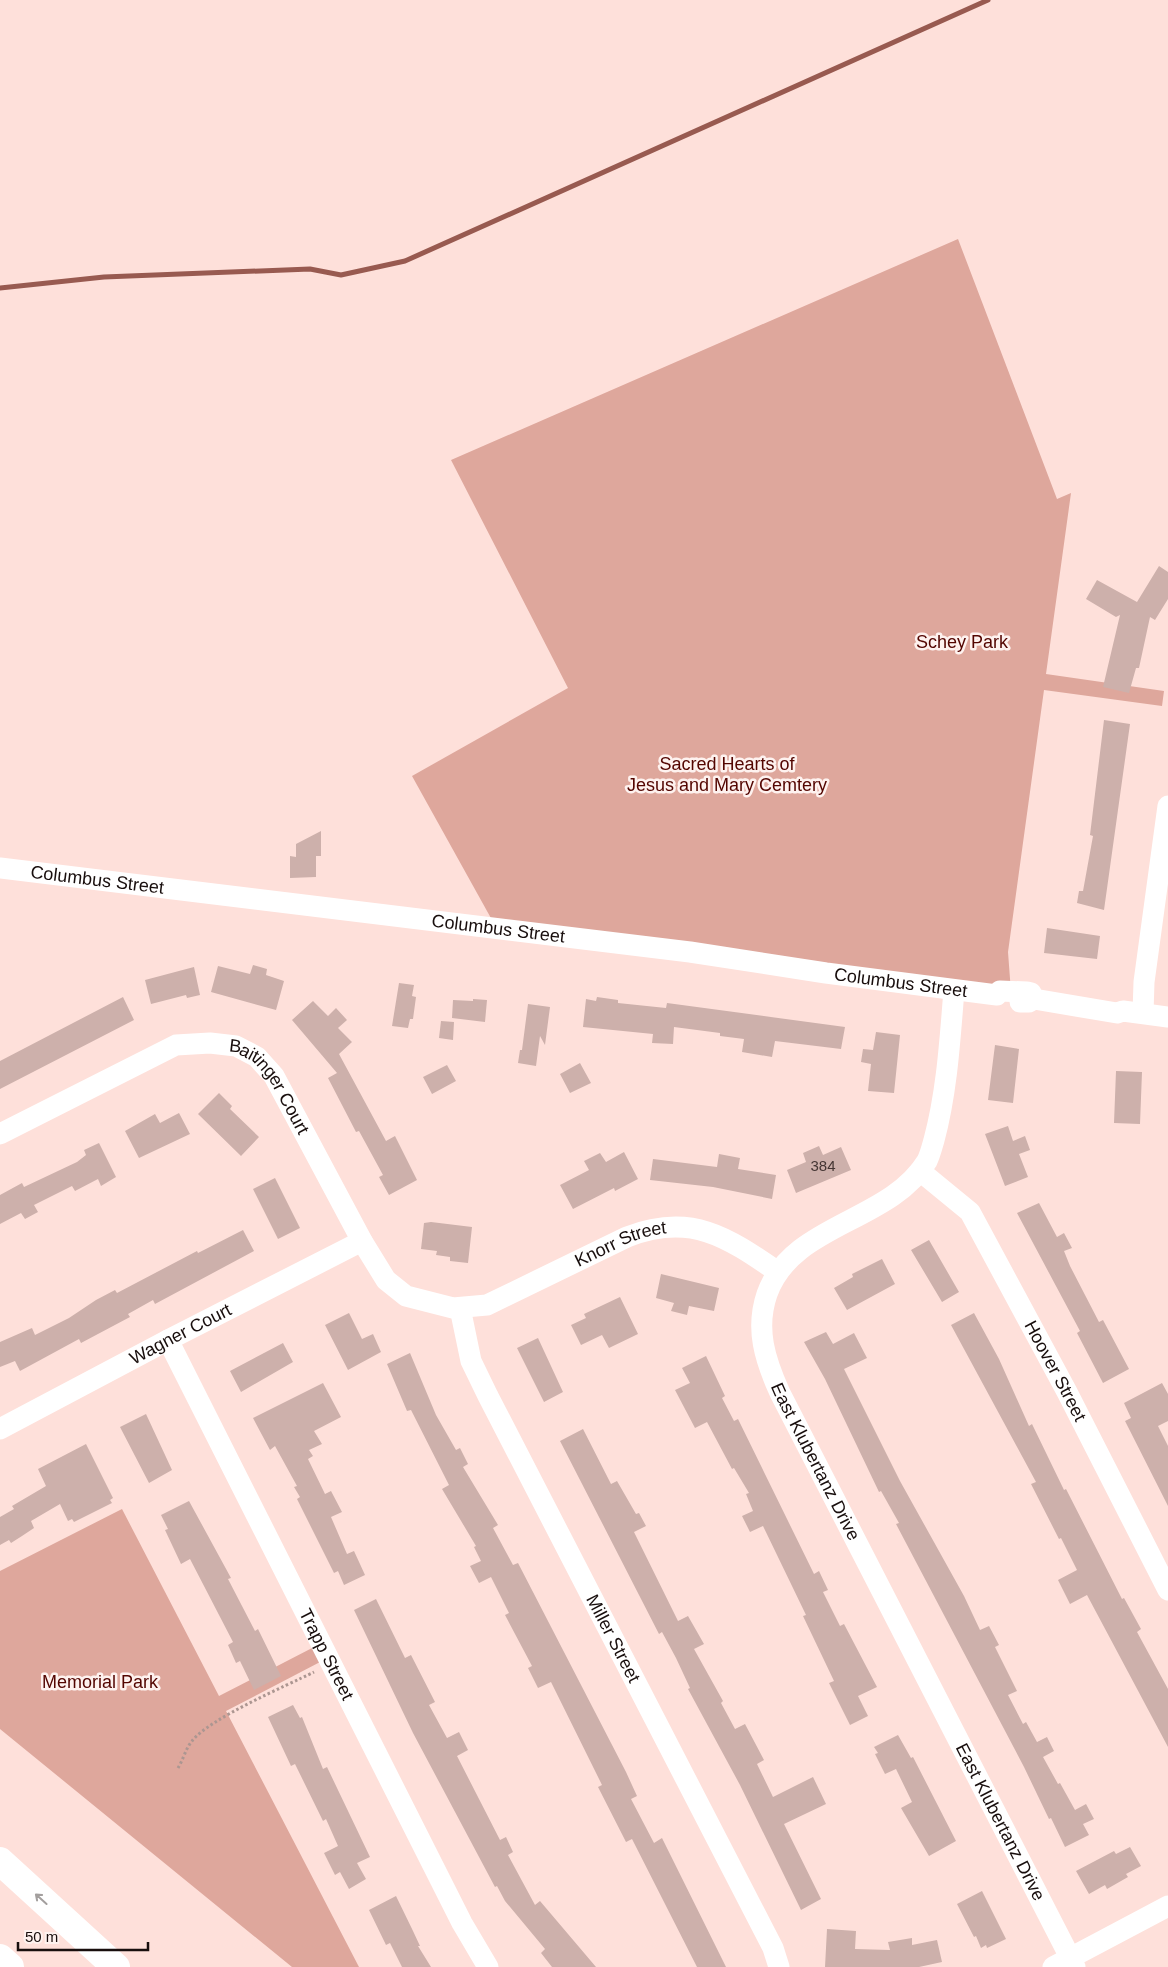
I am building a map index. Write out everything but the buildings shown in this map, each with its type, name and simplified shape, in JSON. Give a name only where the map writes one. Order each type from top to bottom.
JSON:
[{"type":"highway","points":[[0,1861],[116,1967]]},
{"type":"highway","points":[[0,1958],[10,1967]]},
{"type":"street","points":[[1133,1012],[1144,982],[1168,806]]},
{"type":"street","name":"Columbus Street","points":[[0,868],[690,952],[954,990],[997,995],[1000,991],[1027,992],[1031,993],[1034,999],[1071,1004],[1077,1008],[1117,1013],[1133,1012],[1168,1017]]},
{"type":"street","name":"East Klubertanz Drive","points":[[954,990],[938,1124],[928,1160],[902,1190],[809,1245],[783,1265],[771,1283],[764,1305],[760,1331],[770,1370],[1066,1964]]},
{"type":"street","name":"Baitinger Court","points":[[0,1134],[176,1045],[210,1043],[236,1046],[256,1057],[274,1076],[362,1241],[386,1280],[406,1296],[453,1308],[460,1308]]},
{"type":"street","name":"Hoover Street","points":[[920,1170],[970,1212],[1067,1392],[1168,1590]]},
{"type":"street","name":"Knorr Street","points":[[460,1308],[487,1305],[650,1228],[675,1226],[700,1230],[732,1240],[778,1272]]},
{"type":"street","name":"Wagner Court","points":[[0,1430],[168,1340],[362,1241]]},
{"type":"street","name":"Miller Street","points":[[460,1308],[471,1361],[773,1948],[778,1967]]},
{"type":"street","name":"Trapp Street","points":[[168,1340],[462,1923],[488,1967]]},
{"type":"street","points":[[1066,1964],[1168,1906]]},
{"type":"path","points":[[178,1768],[192,1741],[204,1730],[243,1707],[331,1664]]},
{"type":"green space","name":"Sacred Hearts of Jesus and Mary Cemtery","points":[[958,239],[1057,499],[1071,493],[1046,674],[1164,691],[1162,706],[1044,690],[1008,952],[1011,992],[497,929],[412,776],[568,688],[451,460]]},
{"type":"green space","name":"Memorial Park","points":[[122,1509],[219,1696],[314,1647],[322,1661],[226,1711],[359,1967],[292,1967],[0,1729],[0,1571]]},
{"type":"waterway","points":[[0,288],[104,277],[310,269],[341,275],[405,261],[988,0]]},
{"type":"park label","name":"Schey Park","points":[[962,642]]}]
